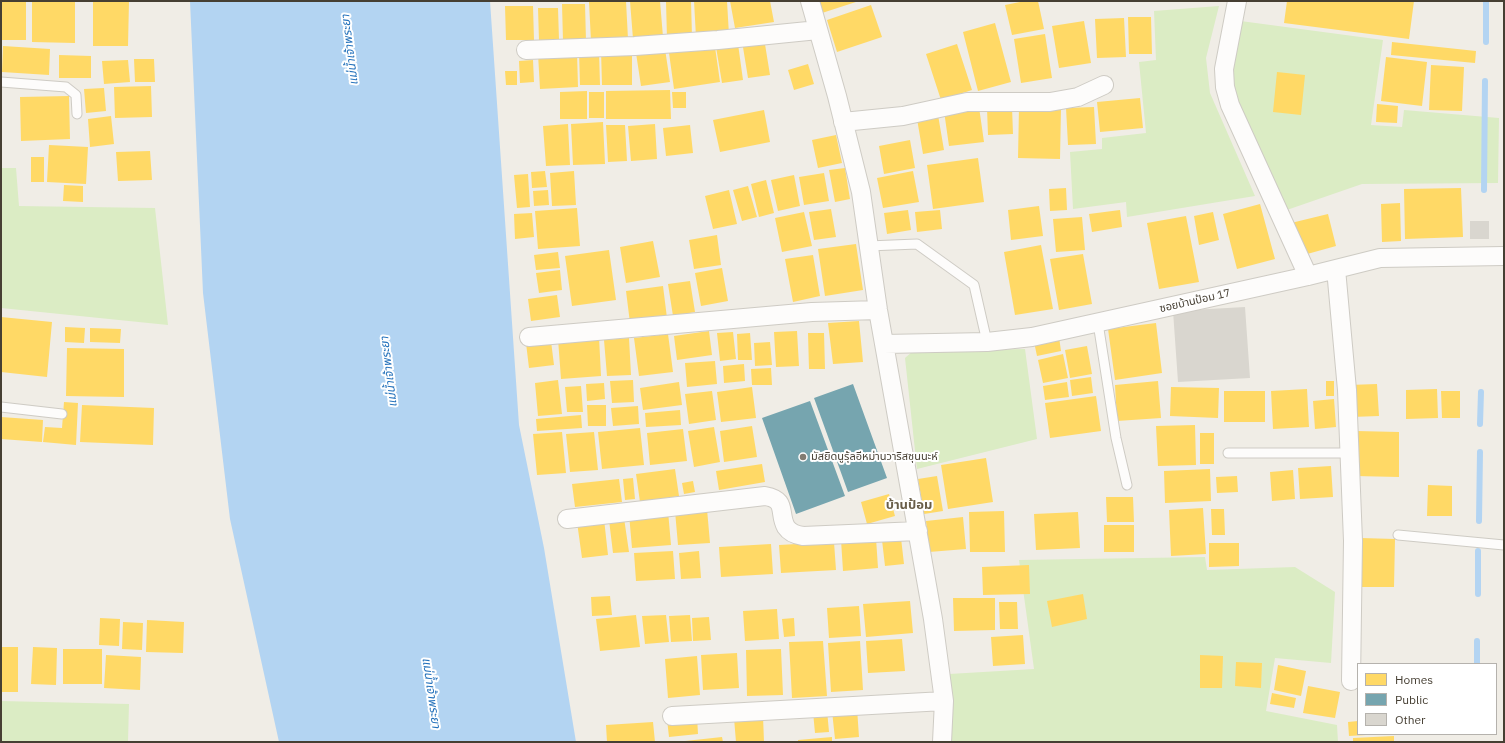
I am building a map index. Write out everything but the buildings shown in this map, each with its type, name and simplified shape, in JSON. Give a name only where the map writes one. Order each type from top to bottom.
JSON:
[{"type":"street","points":[[810,1],[837,96],[861,192],[878,310],[933,619],[944,701],[942,742]]},
{"type":"street","points":[[1237,1],[1224,69],[1226,93],[1230,106],[1308,276]]},
{"type":"street","points":[[526,50],[650,45],[818,30]]},
{"type":"street","points":[[843,122],[903,116],[967,102],[1050,102],[1078,97],[1104,86]]},
{"type":"street","name":"ซอยบ้านป้อม 17","points":[[884,344],[987,342],[1032,337],[1308,276],[1380,258],[1504,256]]},
{"type":"street","points":[[1336,269],[1347,390],[1350,453],[1353,541],[1351,681]]},
{"type":"street","points":[[530,337],[812,312],[878,310]]},
{"type":"street","points":[[567,519],[766,496],[772,497],[780,503],[786,527],[792,533],[803,536],[918,531]]},
{"type":"street","points":[[672,716],[944,701]]},
{"type":"lane","points":[[1,82],[66,87],[76,94],[78,114]]},
{"type":"lane","points":[[868,246],[917,244],[974,285],[987,342]]},
{"type":"lane","points":[[1098,323],[1116,438],[1127,485]]},
{"type":"lane","points":[[1,407],[62,414]]},
{"type":"lane","points":[[1228,453],[1350,453]]},
{"type":"lane","points":[[1398,536],[1504,545]]},
{"type":"green space","points":[[1219,6],[1206,58],[1210,93],[1255,196],[1127,217],[1126,202],[1073,209],[1070,152],[1102,149],[1102,138],[1146,133],[1139,62],[1156,60],[1154,11]]},
{"type":"green space","points":[[1233,20],[1383,40],[1371,125],[1402,127],[1404,110],[1499,118],[1498,183],[1362,184],[1281,212],[1226,85]]},
{"type":"green space","points":[[1,168],[16,168],[19,206],[155,208],[168,325],[1,308]]},
{"type":"green space","points":[[1025,349],[1037,439],[917,469],[905,358],[913,351]]},
{"type":"green space","points":[[1205,557],[1207,570],[1295,567],[1335,592],[1331,663],[1275,658],[1266,711],[1337,725],[1338,742],[948,742],[949,674],[1034,669],[1019,560]]},
{"type":"green space","points":[[1,701],[129,704],[128,742],[1,742]]},
{"type":"water","name":"แม่น้ำเจ้าพระยา","points":[[190,1],[490,1],[519,425],[544,548],[576,742],[279,742],[230,519],[203,293]]},
{"type":"waterway","points":[[1486,1],[1486,42]]},
{"type":"waterway","points":[[1484,190],[1485,81]]},
{"type":"waterway","points":[[1480,424],[1481,392]]},
{"type":"waterway","points":[[1479,521],[1480,452]]},
{"type":"waterway","points":[[1478,551],[1478,594]]},
{"type":"waterway","points":[[1477,641],[1477,663]]},
{"type":"place","name":"มัสยิดนูรุ้ลอีหม่านวาริสซุนนะห์","points":[[803,457]]},
{"type":"district","name":"บ้านป้อม","points":[[909,505]]}]
